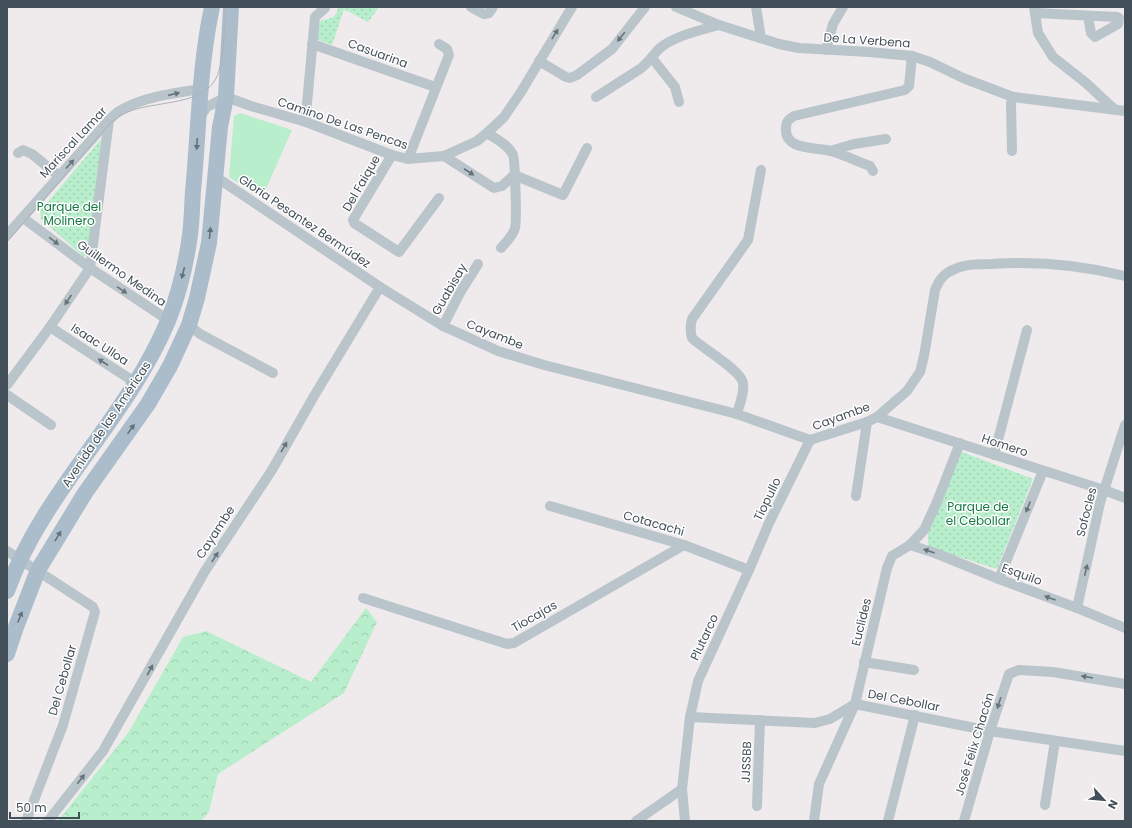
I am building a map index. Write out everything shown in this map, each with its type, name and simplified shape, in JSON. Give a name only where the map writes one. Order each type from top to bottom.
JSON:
[{"type":"main road","name":"Avenida de las Américas","points":[[204,7],[206,35]]},
{"type":"main road","name":"Avenida de las Américas","points":[[7,591],[14,555],[40,522],[136,383],[152,355],[168,320],[184,270],[190,234],[200,89],[206,35],[212,7]]},
{"type":"main road","points":[[221,100],[223,95],[220,88],[218,74],[223,7]]},
{"type":"main road","name":"Avenida de las Américas","points":[[7,654],[38,570],[85,493],[148,404],[170,366],[189,324],[197,298],[208,250],[231,7]]},
{"type":"street","points":[[470,7],[484,14],[489,13],[493,7]]},
{"type":"street","name":"Camino De Las Pencas","points":[[221,100],[251,106],[306,122],[392,155],[408,159],[444,156],[471,144],[487,133],[504,116],[521,92],[572,7]]},
{"type":"street","points":[[539,61],[570,78],[576,75],[612,49],[645,7]]},
{"type":"street","name":"De La Verbena","points":[[676,7],[719,25],[799,48],[912,56],[930,62],[963,78],[1013,96],[1125,111]]},
{"type":"street","points":[[756,7],[761,38]]},
{"type":"street","points":[[826,50],[833,24],[843,7]]},
{"type":"street","points":[[306,122],[315,17],[325,8]]},
{"type":"street","points":[[1088,16],[1035,10],[1038,33],[1053,57],[1086,83],[1114,109]]},
{"type":"street","points":[[596,97],[640,69],[659,49],[670,41],[719,25]]},
{"type":"street","name":"Casuarina","points":[[312,44],[435,87]]},
{"type":"street","points":[[408,159],[435,87],[449,55],[447,49],[439,44]]},
{"type":"street","points":[[874,171],[870,166],[830,151],[800,146],[793,143],[787,136],[786,124],[789,119],[794,116],[905,90],[909,86],[912,56]]},
{"type":"street","points":[[652,58],[675,86],[678,102]]},
{"type":"street","name":"Mariscal Lamar","points":[[7,236],[58,176],[120,110],[144,101],[178,92],[200,89]]},
{"type":"street","points":[[1012,151],[1011,103],[1013,96]]},
{"type":"street","points":[[198,122],[206,107],[221,100]]},
{"type":"street","points":[[7,385],[50,327],[90,268],[109,120]]},
{"type":"street","points":[[487,133],[506,146],[513,154],[515,162],[514,175],[517,220],[512,235],[501,248]]},
{"type":"street","points":[[830,151],[854,144],[886,139]]},
{"type":"street","points":[[514,175],[563,195],[587,148]]},
{"type":"street","points":[[18,153],[23,150],[32,154],[58,176]]},
{"type":"street","name":"Del Faique","points":[[392,155],[353,220],[354,223],[397,252],[400,252],[439,198]]},
{"type":"street","points":[[444,156],[494,188],[502,186],[514,175]]},
{"type":"street","points":[[737,414],[743,391],[743,382],[735,371],[692,338],[690,333],[690,325],[692,319],[748,240],[761,170]]},
{"type":"street","name":"Gloria Pesantez Bermúdez","points":[[216,177],[380,287]]},
{"type":"street","name":"Guillermo Medina","points":[[22,219],[26,220],[90,268],[168,320]]},
{"type":"street","name":"Cayambe","points":[[48,821],[104,751],[205,571],[272,470],[314,396],[380,287],[443,326],[498,351],[544,365],[737,414],[810,440],[877,418],[907,391],[920,372],[935,290],[938,282],[950,271],[967,265],[1044,263],[1104,270],[1125,276]]},
{"type":"street","name":"Guabisay","points":[[443,326],[461,291],[478,264]]},
{"type":"street","points":[[189,324],[200,334],[273,373]]},
{"type":"street","name":"Isaac Ulloa","points":[[50,327],[136,383]]},
{"type":"street","points":[[994,455],[1027,330]]},
{"type":"street","points":[[7,394],[51,425]]},
{"type":"street","name":"Homero","points":[[877,418],[960,443],[1125,498]]},
{"type":"street","points":[[856,496],[867,422]]},
{"type":"street","name":"Sofocles","points":[[1077,608],[1104,490],[1125,425]]},
{"type":"street","name":"Tiopullo","points":[[749,570],[769,523],[810,440]]},
{"type":"street","name":"Euclides","points":[[814,821],[819,784],[856,704],[864,662],[887,568],[892,556],[910,544],[924,530],[960,443]]},
{"type":"street","points":[[999,579],[1043,470]]},
{"type":"street","name":"Cotacachi","points":[[550,506],[684,545],[749,570]]},
{"type":"street","name":"Esquilo","points":[[910,544],[1125,628]]},
{"type":"street","name":"Tiocajas","points":[[363,598],[507,644],[514,643],[684,545]]},
{"type":"street","points":[[14,555],[38,570]]},
{"type":"street","name":"Del Cebollar","points":[[26,821],[63,725],[95,612],[93,607],[38,570]]},
{"type":"street","name":"Plutarco","points":[[690,717],[698,681],[749,570]]},
{"type":"street","points":[[864,662],[914,670]]},
{"type":"street","name":"José Félix Chacón","points":[[964,821],[990,731],[1009,674],[1019,670],[1053,672],[1125,684]]},
{"type":"street","name":"Del Cebollar","points":[[690,717],[820,722],[830,719],[856,704],[990,731],[1125,751]]},
{"type":"street","points":[[888,821],[915,716]]},
{"type":"street","points":[[685,821],[682,789],[690,717]]},
{"type":"street","name":"JJSSBB","points":[[757,806],[760,720]]},
{"type":"street","points":[[1045,805],[1055,741]]},
{"type":"street","points":[[636,821],[682,789]]},
{"type":"green space","points":[[338,7],[379,7],[368,22],[344,9],[332,45],[318,40],[317,37],[320,21],[334,16]]},
{"type":"green space","points":[[240,113],[292,130],[262,198],[229,177],[234,116]]},
{"type":"green space","name":"Parque del Molinero","points":[[102,138],[87,254],[84,257],[41,219],[40,211]]},
{"type":"green space","name":"Parque de el Cebollar","points":[[962,452],[1033,479],[997,569],[928,547],[928,531]]},
{"type":"green space","points":[[366,608],[377,622],[344,693],[218,774],[209,812],[201,821],[58,821],[128,733],[183,637],[206,631],[311,682]]},
{"type":"tram line","points":[[7,242],[110,123],[128,112],[139,108],[179,101],[203,92],[212,85],[218,74],[222,59],[226,7]]}]
